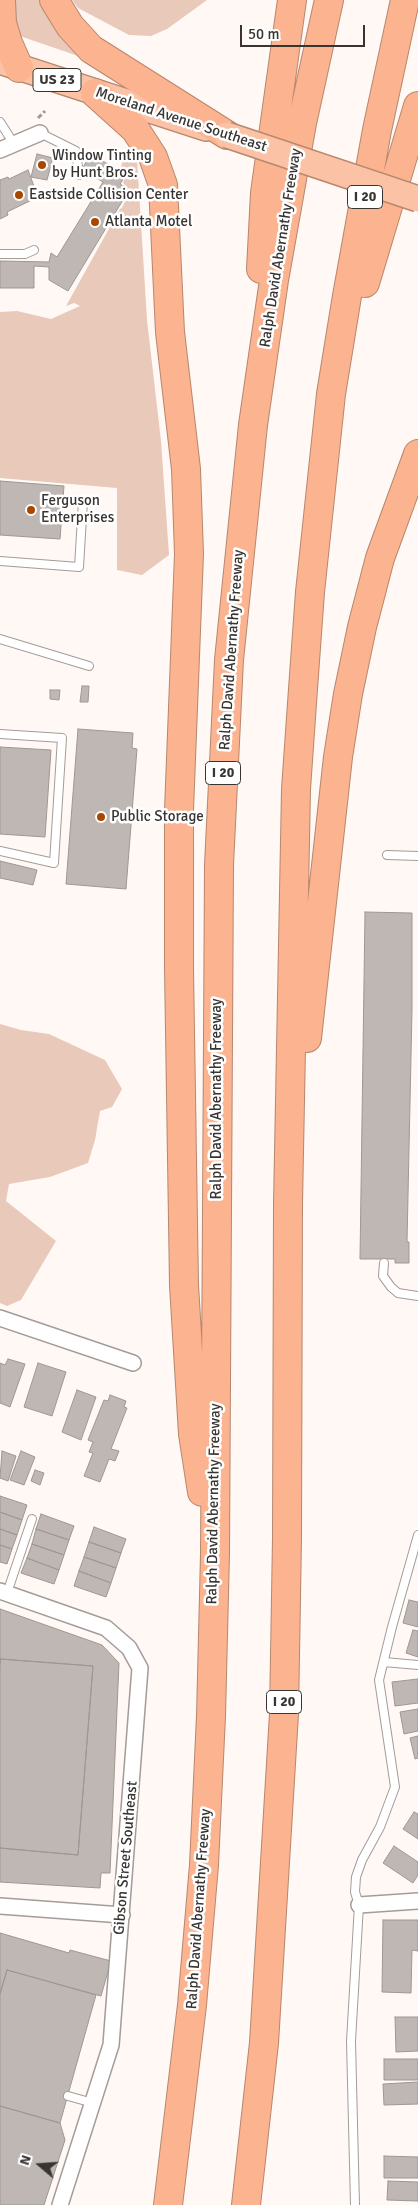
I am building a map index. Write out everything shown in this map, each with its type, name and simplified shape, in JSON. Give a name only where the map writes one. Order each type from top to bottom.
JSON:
[{"type":"highway","points":[[0,0],[2,23],[8,43],[10,65]]},
{"type":"highway","points":[[54,0],[70,26],[91,49],[227,135]]},
{"type":"highway","points":[[253,425],[266,193],[292,0]]},
{"type":"highway","name":"Ralph David Abernathy Freeway","points":[[168,2205],[192,2005],[204,1865],[211,1716],[219,865],[229,660],[253,425],[274,280],[302,123],[329,0]]},
{"type":"highway","name":"I 20","points":[[246,2203],[264,2043],[284,1714],[287,1528],[288,1204],[296,789],[310,592],[331,394],[375,140],[406,0]]},
{"type":"highway","name":"Moreland Avenue Southeast","points":[[10,65],[418,199]]},
{"type":"highway","points":[[96,92],[135,129],[155,161],[164,193],[168,310],[186,469],[189,545],[179,810],[179,968],[184,1285],[193,1434],[199,1481],[214,1554]]},
{"type":"highway","points":[[331,394],[418,106]]},
{"type":"highway","points":[[288,1204],[338,757],[348,694],[362,626],[380,558],[418,454]]},
{"type":"street","points":[[7,147],[40,133]]},
{"type":"street","points":[[0,1318],[133,1363]]},
{"type":"street","name":"Gibson Street Southeast","points":[[3,1592],[106,1628],[129,1648],[140,1668],[111,2045],[60,2205]]},
{"type":"street","points":[[359,1905],[418,1901]]},
{"type":"street","points":[[0,1906],[122,1915]]},
{"type":"lane","points":[[0,122],[7,147]]},
{"type":"lane","points":[[40,133],[76,151],[79,175]]},
{"type":"lane","points":[[0,254],[26,254],[34,250]]},
{"type":"lane","points":[[0,561],[79,566],[83,501]]},
{"type":"lane","points":[[0,640],[89,666]]},
{"type":"lane","points":[[0,734],[62,738],[54,863],[0,850]]},
{"type":"lane","points":[[387,855],[418,856]]},
{"type":"lane","points":[[384,1263],[383,1276],[390,1287],[398,1293],[418,1296]]},
{"type":"lane","points":[[3,1592],[32,1519]]},
{"type":"lane","points":[[355,2205],[351,2040],[359,1905],[356,1892],[356,1876],[362,1860],[380,1828],[395,1787],[379,1680],[418,1535]]},
{"type":"lane","points":[[384,1662],[418,1665]]},
{"type":"lane","points":[[68,2096],[93,2103]]},
{"type":"shaded area","points":[[7,0],[46,0],[81,57],[11,33]]},
{"type":"shaded area","points":[[72,0],[207,0],[167,29],[151,36],[129,35],[78,8]]},
{"type":"shaded area","points":[[124,157],[137,159],[147,320],[161,441],[169,555],[142,575],[117,570],[117,488],[0,478],[0,312],[17,311],[51,319],[80,306],[74,303],[66,306],[122,208],[130,190],[123,183],[127,173],[121,167]]},
{"type":"shaded area","points":[[0,1024],[21,1030],[49,1034],[105,1060],[122,1089],[112,1107],[100,1111],[95,1140],[88,1163],[50,1177],[9,1184],[6,1201],[56,1241],[21,1300],[7,1306],[0,1303]]},
{"type":"building","name":"Window Tinting by Hunt Bros.","points":[[37,154],[53,158],[47,180],[31,177]]},
{"type":"building","name":"Atlanta Motel","points":[[91,154],[126,175],[120,184],[129,190],[68,291],[49,280],[49,267],[34,266],[34,288],[0,288],[0,261],[49,262],[51,253],[57,257],[103,182],[82,169]]},
{"type":"building","name":"Eastside Collision Center","points":[[28,170],[38,197],[7,212],[8,215],[0,219],[0,180],[8,177],[9,179]]},
{"type":"building","name":"Ferguson Enterprises","points":[[0,481],[64,486],[60,539],[0,535]]},
{"type":"building","points":[[82,686],[89,686],[88,702],[80,702]]},
{"type":"building","points":[[50,690],[60,690],[59,700],[50,699]]},
{"type":"building","name":"Public Storage","points":[[78,729],[133,733],[132,748],[137,749],[126,889],[66,884]]},
{"type":"building","points":[[0,747],[51,750],[45,837],[0,834]]},
{"type":"building","points":[[0,861],[37,870],[33,885],[0,878]]},
{"type":"building","points":[[365,912],[412,913],[407,1242],[409,1242],[409,1263],[395,1263],[395,1259],[360,1259]]},
{"type":"building","points":[[8,1359],[25,1364],[10,1407],[0,1403],[0,1363],[5,1365]]},
{"type":"building","points":[[38,1363],[66,1372],[52,1416],[24,1407]]},
{"type":"building","points":[[77,1390],[96,1397],[81,1440],[62,1432]]},
{"type":"building","points":[[110,1395],[126,1401],[124,1407],[127,1408],[111,1449],[119,1451],[115,1461],[109,1459],[100,1482],[84,1476],[93,1453],[89,1452],[93,1442],[88,1440],[104,1400],[108,1401]]},
{"type":"building","points":[[2,1451],[16,1456],[8,1481],[0,1478]]},
{"type":"building","points":[[21,1451],[35,1457],[24,1485],[10,1480]]},
{"type":"building","points":[[35,1470],[44,1473],[40,1485],[31,1481]]},
{"type":"building","points":[[0,1496],[27,1505],[22,1520],[0,1512]]},
{"type":"building","points":[[0,1512],[22,1520],[17,1535],[0,1529]]},
{"type":"building","points":[[41,1514],[74,1526],[69,1540],[36,1529]]},
{"type":"building","points":[[94,1527],[126,1539],[121,1553],[89,1542]]},
{"type":"building","points":[[0,1529],[17,1535],[12,1549],[0,1545]]},
{"type":"building","points":[[36,1529],[69,1540],[64,1555],[32,1544]]},
{"type":"building","points":[[89,1542],[121,1553],[116,1568],[84,1557]]},
{"type":"building","points":[[32,1544],[64,1555],[59,1570],[27,1558]]},
{"type":"building","points":[[0,1545],[12,1549],[7,1564],[0,1562]]},
{"type":"building","points":[[84,1557],[116,1568],[111,1583],[79,1571]]},
{"type":"building","points":[[27,1558],[59,1570],[54,1584],[21,1573]]},
{"type":"building","points":[[79,1571],[111,1583],[106,1597],[74,1586]]},
{"type":"building","points":[[409,1600],[418,1602],[418,1627],[403,1623]]},
{"type":"building","points":[[0,1609],[102,1645],[119,1663],[110,1873],[101,1873],[100,1888],[0,1882],[0,1848],[78,1855],[93,1666],[0,1659]]},
{"type":"building","points":[[413,1630],[418,1631],[418,1657],[406,1653]]},
{"type":"building","points":[[0,1659],[93,1666],[78,1855],[0,1848]]},
{"type":"building","points":[[418,1679],[418,1703],[395,1706],[392,1682]]},
{"type":"building","points":[[418,1709],[418,1731],[404,1734],[400,1712]]},
{"type":"building","points":[[418,1736],[418,1758],[415,1759],[410,1738]]},
{"type":"building","points":[[414,1812],[418,1814],[418,1839],[403,1829]]},
{"type":"building","points":[[394,1846],[418,1862],[418,1875],[413,1883],[383,1863]]},
{"type":"building","points":[[383,1920],[418,1920],[418,1951],[412,1950],[411,1993],[382,1992]]},
{"type":"building","points":[[0,1933],[69,1953],[70,1950],[111,1961],[101,1996],[7,1970],[0,1994]]},
{"type":"building","points":[[7,1970],[96,1995],[60,2123],[0,2106],[0,1994]]},
{"type":"building","points":[[395,2017],[418,2017],[418,2051],[396,2052]]},
{"type":"building","points":[[384,2059],[418,2059],[418,2080],[384,2080]]},
{"type":"building","points":[[418,2082],[418,2104],[384,2105],[383,2084]]},
{"type":"building","points":[[0,2106],[60,2123],[65,2140],[44,2205],[0,2205]]},
{"type":"building","points":[[384,2156],[418,2157],[418,2178],[384,2178]]},
{"type":"building","points":[[388,2181],[418,2182],[418,2201],[387,2200]]},
{"type":"place","name":"Window Tinting by Hunt Bros.","points":[[42,165]]},
{"type":"place","name":"Eastside Collision Center","points":[[19,195]]},
{"type":"place","name":"Atlanta Motel","points":[[95,222]]},
{"type":"place","name":"Ferguson Enterprises","points":[[31,510]]},
{"type":"place","name":"Public Storage","points":[[101,817]]}]
